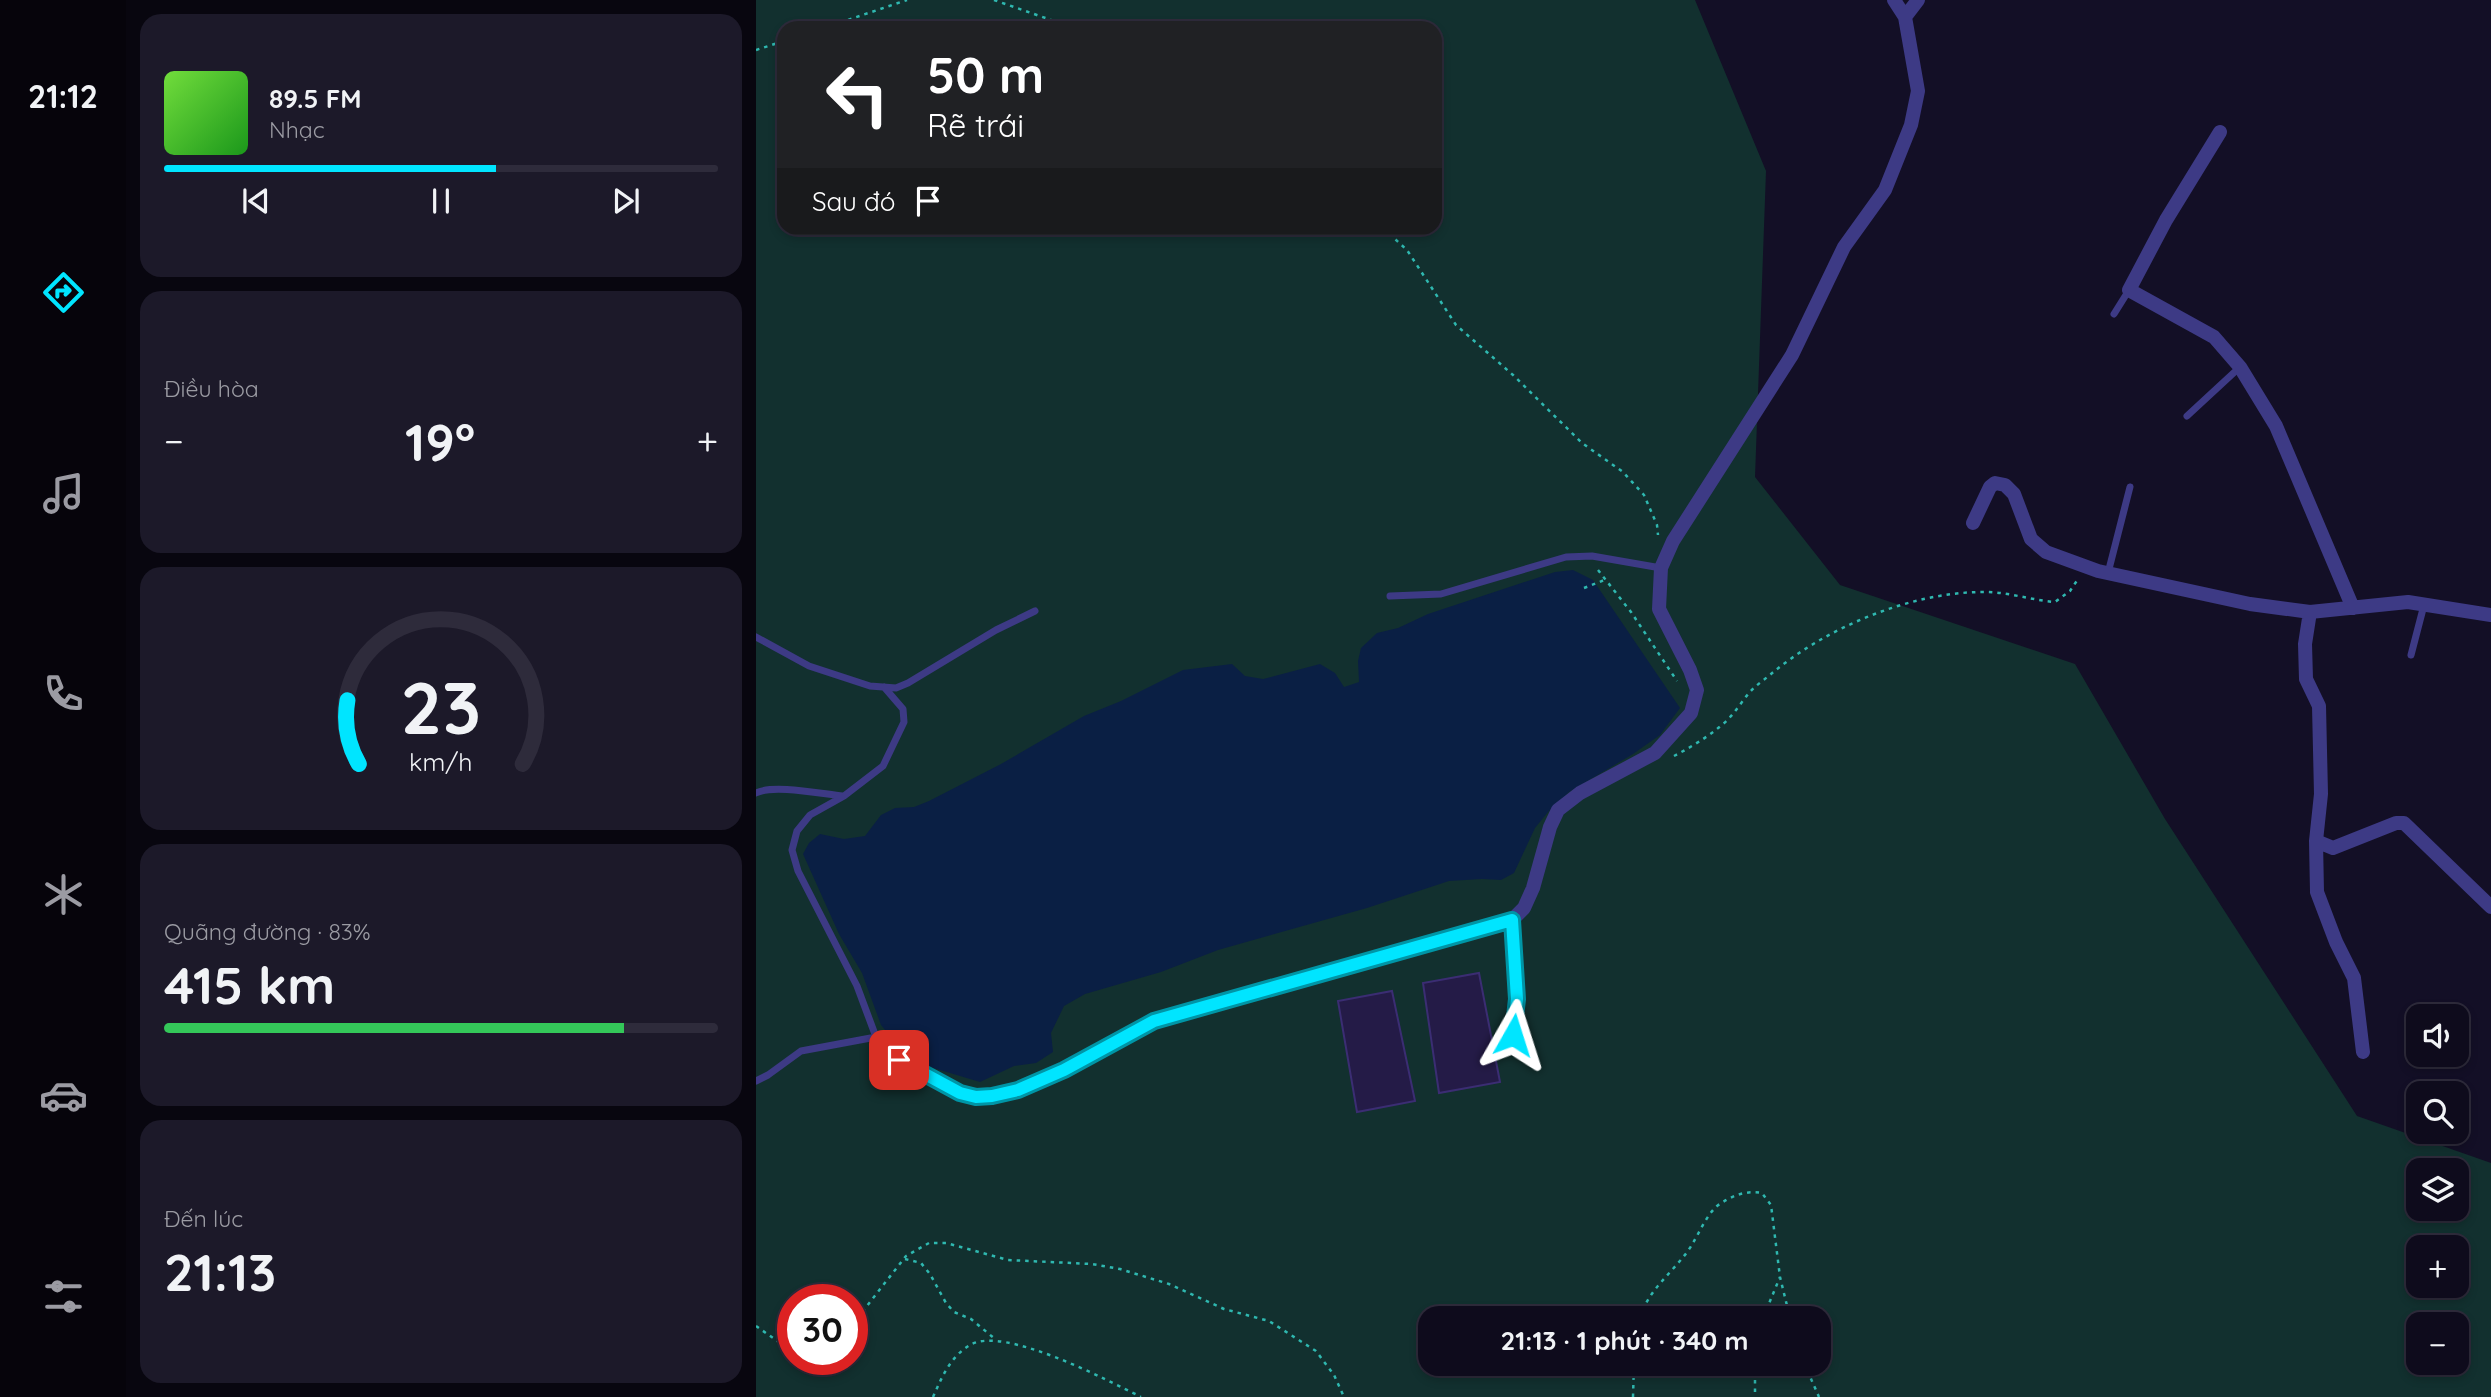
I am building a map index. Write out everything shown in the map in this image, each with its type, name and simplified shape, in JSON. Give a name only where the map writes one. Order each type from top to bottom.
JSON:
[{"type":"street","points":[[1513,1035],[1517,999],[1512,920],[1524,908],[1533,888],[1550,827],[1558,810],[1580,793],[1655,753],[1690,713],[1697,690],[1690,670],[1659,609],[1661,568],[1673,541],[1792,355],[1844,247],[1885,190],[1911,125],[1918,92],[1905,17],[1894,0]]},
{"type":"street","points":[[1905,17],[1918,0]]},
{"type":"street","points":[[2220,132],[2166,220],[2129,290],[2214,337],[2240,367],[2277,426],[2353,608]]},
{"type":"street","points":[[1973,523],[1990,487],[1995,483],[2005,485],[2014,494],[2031,539],[2046,552],[2087,568],[2250,604],[2310,612],[2408,602],[2491,615]]},
{"type":"street","points":[[2310,612],[2305,665],[2306,679],[2319,706],[2321,794],[2316,841],[2316,892],[2354,978],[2363,1052]]},
{"type":"street","points":[[2316,841],[2333,848],[2396,823],[2404,823],[2491,907]]},
{"type":"lane","points":[[2114,314],[2129,290]]},
{"type":"lane","points":[[2188,416],[2240,367]]},
{"type":"lane","points":[[2108,573],[2130,487]]},
{"type":"lane","points":[[1390,596],[1441,594],[1566,557],[1624,560],[1661,568]]},
{"type":"lane","points":[[2411,654],[2424,605]]},
{"type":"lane","points":[[756,637],[809,666],[870,686],[896,688],[996,630],[1035,611]]},
{"type":"lane","points":[[884,687],[903,709],[904,722],[883,766],[844,796],[810,815],[796,831],[792,850],[798,871],[857,986],[876,1037],[884,1048],[899,1060],[960,1093],[976,1097],[1018,1090],[1064,1070],[1154,1021],[1512,920]]},
{"type":"lane","points":[[756,793],[759,790],[779,790],[844,796]]},
{"type":"lane","points":[[756,1081],[801,1051],[876,1037]]},
{"type":"path","points":[[845,21],[907,0]]},
{"type":"path","points":[[995,0],[1054,21]]},
{"type":"path","points":[[756,50],[777,43]]},
{"type":"path","points":[[1391,235],[1407,250],[1456,325],[1513,374],[1582,443],[1623,472],[1644,495],[1657,525],[1658,536]]},
{"type":"path","points":[[1583,556],[1607,579],[1679,684]]},
{"type":"path","points":[[1668,758],[1698,743],[1725,723],[1751,691],[1782,665],[1810,645],[1849,626],[1914,600],[1945,593],[1985,592],[2055,602],[2070,591],[2087,568]]},
{"type":"path","points":[[1584,588],[1607,579]]},
{"type":"path","points":[[1646,1306],[1655,1290],[1675,1269],[1714,1209],[1734,1195],[1753,1191],[1762,1193],[1771,1205],[1780,1277],[1787,1306]]},
{"type":"path","points":[[868,1305],[905,1259],[929,1243],[946,1243],[1008,1260],[1092,1264],[1120,1269],[1169,1283],[1224,1308],[1269,1321],[1294,1335],[1317,1351],[1334,1375],[1344,1397]]},
{"type":"path","points":[[905,1259],[921,1263],[954,1312],[977,1324],[995,1340]]},
{"type":"path","points":[[1768,1306],[1780,1277]]},
{"type":"path","points":[[756,1326],[777,1341]]},
{"type":"path","points":[[933,1397],[945,1370],[959,1353],[971,1344],[988,1339],[1007,1341],[1063,1362],[1140,1397]]},
{"type":"path","points":[[1633,1397],[1634,1376]]},
{"type":"path","points":[[1755,1376],[1755,1397]]},
{"type":"path","points":[[1810,1376],[1819,1397]]},
{"type":"green space","points":[[756,0],[1695,0],[1766,171],[1755,477],[1840,585],[2075,664],[2165,819],[2357,1116],[2406,1133],[2406,1144],[2437,1144],[2491,1163],[2491,1397],[756,1397]]},
{"type":"water","points":[[1573,570],[1593,580],[1680,708],[1660,735],[1569,792],[1548,812],[1535,828],[1514,873],[1501,880],[1449,881],[1367,908],[1218,950],[1161,972],[1085,994],[1064,1006],[1051,1033],[1053,1052],[1036,1063],[1014,1066],[980,1082],[920,1064],[901,1049],[881,1025],[862,973],[839,934],[803,854],[809,843],[820,834],[844,839],[865,836],[881,815],[895,808],[914,807],[929,801],[1001,764],[1084,716],[1183,670],[1232,664],[1245,676],[1263,679],[1320,664],[1335,673],[1344,687],[1359,682],[1358,661],[1361,648],[1377,633],[1555,572]]},
{"type":"building","points":[[1479,973],[1500,1082],[1439,1093],[1423,983]]},
{"type":"building","points":[[1392,991],[1415,1101],[1357,1112],[1338,1001]]},
{"type":"route","points":[[899,1060],[960,1093],[976,1097],[992,1096],[1018,1090],[1064,1070],[1154,1021],[1512,920],[1517,999],[1513,1035]]}]
